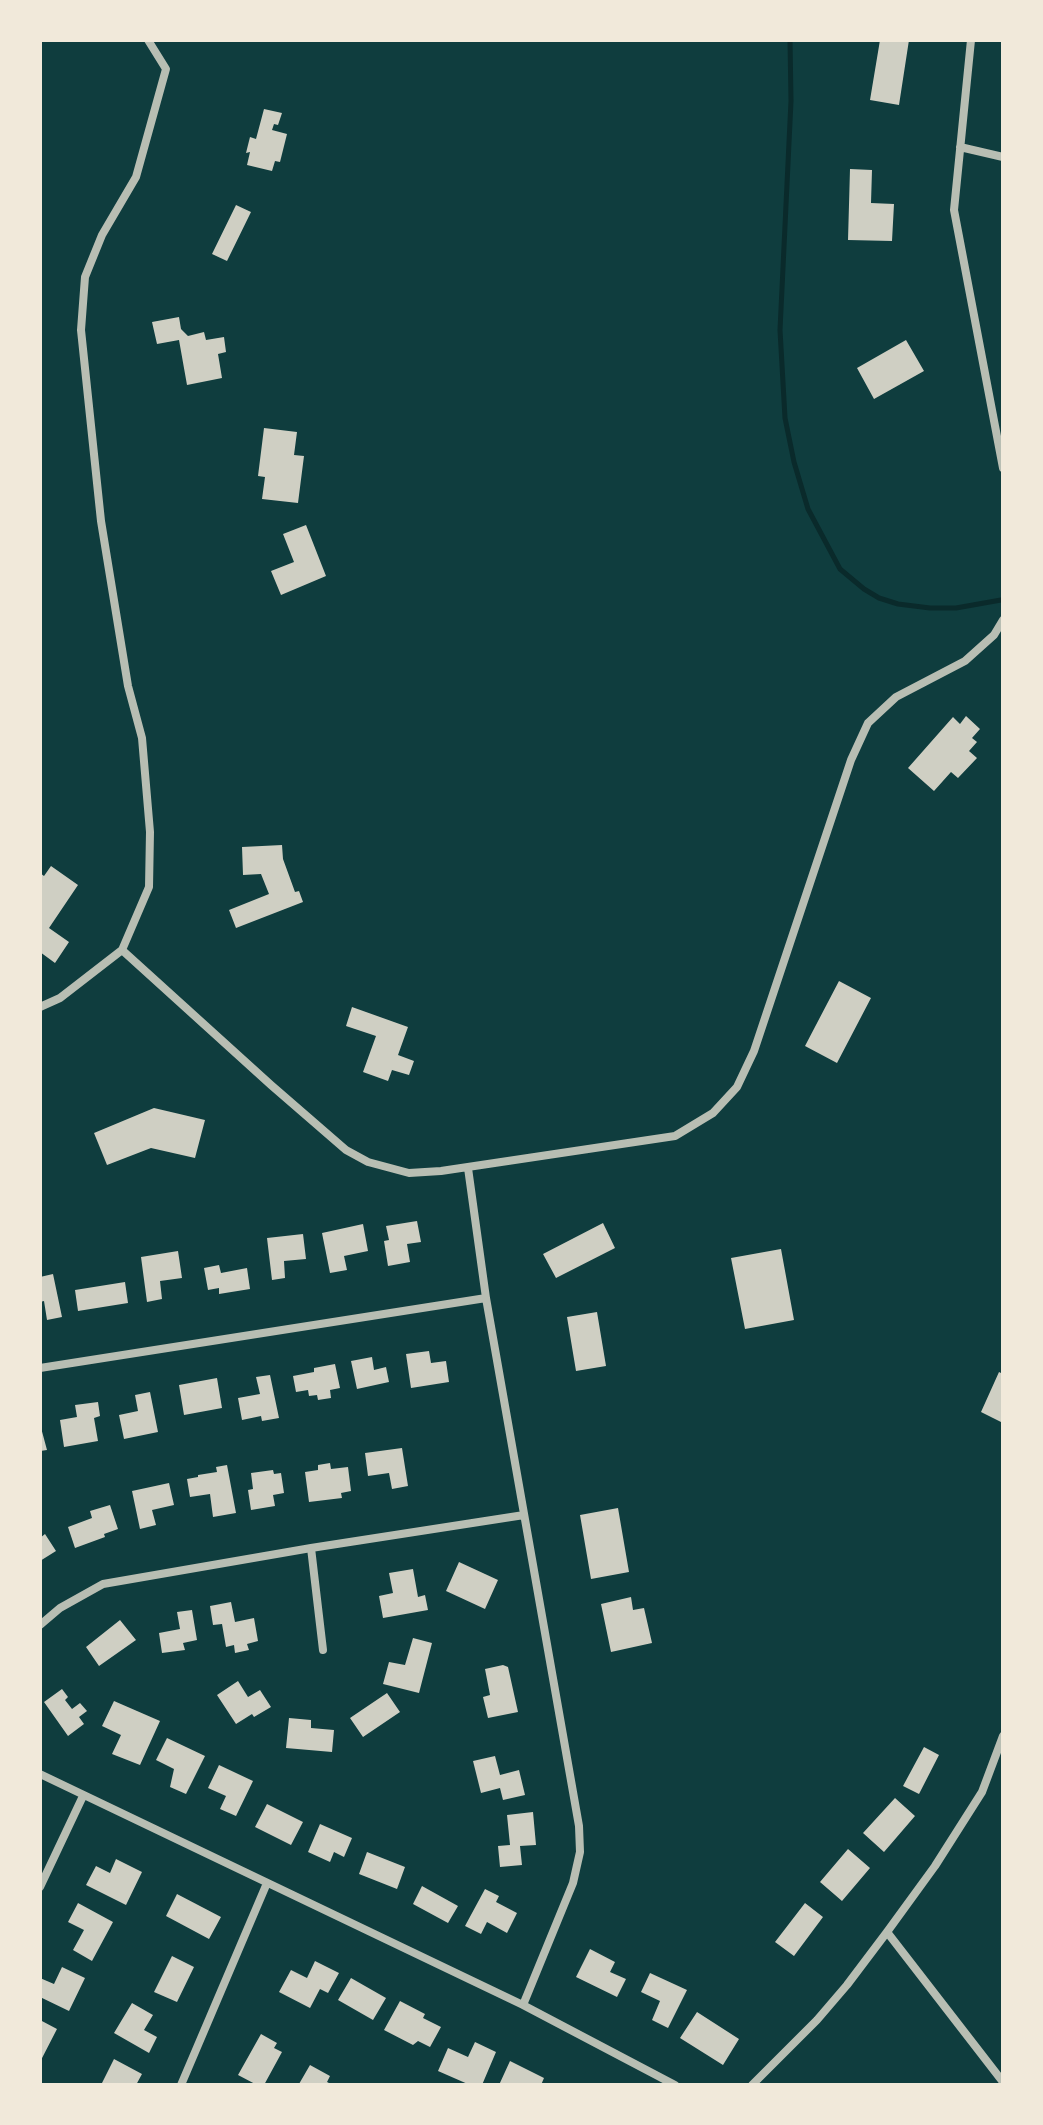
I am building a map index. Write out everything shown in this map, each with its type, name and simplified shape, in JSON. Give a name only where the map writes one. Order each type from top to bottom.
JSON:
[{"type":"street","points":[[40,1007],[60,998],[122,950],[149,887],[150,832],[142,738],[128,686],[101,521],[81,330],[85,277],[102,235],[136,177],[166,68],[148,40]]},
{"type":"street","points":[[972,40],[954,210],[1003,468]]},
{"type":"street","points":[[960,147],[1003,158]]},
{"type":"street","points":[[122,950],[346,1150],[368,1162],[409,1173],[468,1168],[675,1136],[713,1114],[737,1087],[754,1052],[851,760],[868,723],[896,697],[965,661],[1003,620]]},
{"type":"street","points":[[468,1168],[486,1298],[580,1826],[574,1882],[524,2004]]},
{"type":"street","points":[[40,1368],[486,1298]]},
{"type":"street","points":[[40,1625],[60,1608],[103,1584],[524,1516]]},
{"type":"street","points":[[311,1548],[323,1650]]},
{"type":"street","points":[[752,2085],[817,2020],[887,1932],[982,1792],[1003,1737]]},
{"type":"street","points":[[40,1774],[524,2004],[675,2085]]},
{"type":"street","points":[[40,1887],[83,1796]]},
{"type":"street","points":[[181,2085],[267,1883]]},
{"type":"street","points":[[887,1932],[1003,2082]]},
{"type":"building","points":[[880,40],[909,40],[899,105],[870,100]]},
{"type":"building","points":[[264,109],[282,113],[272,130],[287,134],[280,162],[275,161],[272,171],[247,165],[250,137],[256,139]]},
{"type":"building","points":[[850,169],[872,170],[871,203],[894,204],[892,241],[848,240]]},
{"type":"building","points":[[236,205],[251,212],[227,261],[212,254]]},
{"type":"building","points":[[179,317],[181,329],[188,336],[204,332],[206,340],[224,337],[226,352],[218,354],[222,378],[187,385],[179,340],[157,344],[152,322]]},
{"type":"building","points":[[906,340],[924,371],[874,399],[857,368]]},
{"type":"building","points":[[264,428],[297,432],[294,455],[304,456],[298,503],[262,499],[265,477],[258,476]]},
{"type":"building","points":[[306,525],[326,576],[281,595],[271,571],[294,562],[283,534]]},
{"type":"building","points":[[966,716],[980,729],[972,738],[977,742],[969,751],[977,758],[958,778],[951,772],[934,791],[908,768],[953,717],[960,724]]},
{"type":"building","points":[[282,845],[295,892],[299,891],[303,902],[236,928],[229,910],[269,894],[261,874],[243,875],[242,847]]},
{"type":"building","points":[[51,866],[78,885],[49,928],[69,942],[55,963],[40,952],[40,873],[44,876]]},
{"type":"building","points":[[839,981],[871,998],[837,1063],[805,1046]]},
{"type":"building","points":[[352,1007],[408,1027],[398,1055],[414,1061],[409,1075],[392,1070],[388,1081],[363,1072],[376,1036],[346,1026]]},
{"type":"building","points":[[154,1108],[205,1120],[195,1158],[151,1148],[107,1165],[94,1133]]},
{"type":"building","points":[[417,1221],[421,1242],[407,1244],[410,1262],[388,1266],[386,1226]]},
{"type":"building","points":[[603,1223],[615,1248],[556,1278],[543,1254]]},
{"type":"building","points":[[363,1224],[368,1251],[344,1256],[347,1270],[330,1273],[322,1233]]},
{"type":"building","points":[[303,1234],[306,1259],[284,1261],[285,1278],[272,1280],[267,1238]]},
{"type":"building","points":[[781,1249],[794,1320],[745,1329],[731,1258]]},
{"type":"building","points":[[178,1251],[182,1278],[160,1281],[162,1299],[147,1302],[141,1257]]},
{"type":"building","points":[[219,1265],[221,1273],[247,1268],[250,1289],[219,1294],[219,1288],[208,1290],[204,1268]]},
{"type":"building","points":[[53,1274],[62,1317],[47,1320],[44,1301],[40,1302],[40,1277]]},
{"type":"building","points":[[125,1282],[128,1303],[78,1311],[75,1290]]},
{"type":"building","points":[[597,1312],[606,1366],[576,1371],[567,1317]]},
{"type":"building","points":[[429,1351],[431,1363],[446,1361],[449,1382],[411,1388],[406,1354]]},
{"type":"building","points":[[372,1357],[374,1370],[386,1367],[389,1382],[357,1389],[351,1361]]},
{"type":"building","points":[[335,1364],[340,1388],[330,1390],[331,1398],[318,1400],[317,1395],[309,1396],[308,1390],[296,1392],[293,1376]]},
{"type":"building","points":[[999,1372],[1003,1374],[1001,1422],[981,1412]]},
{"type":"building","points":[[270,1375],[279,1418],[242,1420],[238,1398],[260,1394],[256,1377]]},
{"type":"building","points":[[217,1378],[222,1408],[184,1415],[179,1385]]},
{"type":"building","points":[[150,1392],[158,1432],[124,1439],[119,1415],[138,1411],[135,1395]]},
{"type":"building","points":[[98,1402],[100,1416],[94,1418],[98,1441],[64,1447],[60,1420],[77,1417],[75,1405]]},
{"type":"building","points":[[40,1424],[47,1450],[40,1451]]},
{"type":"building","points":[[402,1448],[408,1486],[392,1489],[389,1473],[368,1476],[365,1453]]},
{"type":"building","points":[[330,1463],[331,1469],[348,1467],[351,1491],[341,1493],[342,1498],[309,1502],[305,1472]]},
{"type":"building","points":[[227,1465],[236,1513],[213,1517],[210,1494],[190,1497],[187,1479],[217,1472],[216,1467]]},
{"type":"building","points":[[273,1470],[274,1474],[281,1473],[284,1493],[273,1495],[275,1506],[251,1510],[251,1473]]},
{"type":"building","points":[[169,1483],[174,1505],[152,1510],[156,1525],[140,1529],[132,1491]]},
{"type":"building","points":[[110,1505],[118,1529],[75,1548],[68,1527],[92,1518],[90,1511]]},
{"type":"building","points":[[618,1508],[629,1572],[591,1579],[580,1515]]},
{"type":"building","points":[[45,1534],[56,1551],[40,1561],[40,1538]]},
{"type":"building","points":[[459,1562],[498,1580],[485,1609],[446,1591]]},
{"type":"building","points":[[413,1569],[418,1597],[425,1595],[428,1610],[383,1618],[379,1596],[393,1593],[389,1573]]},
{"type":"building","points":[[631,1597],[633,1610],[644,1608],[652,1643],[611,1652],[601,1604]]},
{"type":"building","points":[[231,1602],[235,1622],[254,1618],[258,1641],[247,1644],[249,1650],[235,1653],[234,1645],[226,1647],[222,1624],[213,1625],[210,1606]]},
{"type":"building","points":[[192,1610],[197,1640],[183,1643],[185,1650],[162,1653],[159,1633],[180,1629],[177,1612]]},
{"type":"building","points":[[120,1620],[136,1640],[99,1666],[86,1647]]},
{"type":"building","points":[[413,1638],[432,1643],[419,1693],[383,1684],[389,1662],[405,1665]]},
{"type":"building","points":[[508,1667],[518,1712],[488,1718],[483,1697],[490,1695],[485,1669]]},
{"type":"building","points":[[238,1681],[248,1697],[260,1690],[271,1707],[236,1724],[217,1695]]},
{"type":"building","points":[[62,1689],[72,1709],[80,1703],[87,1711],[79,1717],[84,1724],[68,1736],[44,1702]]},
{"type":"building","points":[[387,1693],[400,1712],[363,1737],[350,1718]]},
{"type":"building","points":[[114,1701],[160,1721],[140,1765],[112,1754],[121,1735],[102,1726]]},
{"type":"building","points":[[289,1718],[311,1720],[311,1728],[334,1730],[332,1752],[286,1748]]},
{"type":"building","points":[[167,1738],[205,1756],[186,1794],[170,1787],[174,1769],[156,1760]]},
{"type":"building","points":[[924,1747],[939,1755],[919,1794],[903,1786]]},
{"type":"building","points":[[495,1756],[500,1775],[519,1770],[525,1795],[503,1800],[500,1788],[481,1793],[473,1761]]},
{"type":"building","points":[[219,1765],[253,1781],[236,1816],[220,1809],[226,1796],[208,1788]]},
{"type":"building","points":[[895,1798],[915,1816],[884,1852],[863,1833]]},
{"type":"building","points":[[267,1804],[303,1822],[291,1845],[255,1827]]},
{"type":"building","points":[[533,1812],[536,1845],[520,1846],[522,1865],[500,1867],[498,1846],[510,1845],[507,1815]]},
{"type":"building","points":[[320,1824],[352,1838],[344,1857],[334,1852],[330,1862],[308,1852]]},
{"type":"building","points":[[848,1849],[870,1868],[842,1901],[820,1882]]},
{"type":"building","points":[[367,1852],[405,1867],[397,1889],[359,1874]]},
{"type":"building","points":[[116,1859],[142,1872],[126,1905],[86,1885],[96,1866],[110,1873]]},
{"type":"building","points":[[422,1886],[458,1906],[448,1923],[413,1904]]},
{"type":"building","points":[[485,1889],[499,1896],[496,1902],[517,1913],[507,1933],[487,1922],[481,1934],[465,1926]]},
{"type":"building","points":[[177,1894],[221,1917],[209,1939],[166,1916]]},
{"type":"building","points":[[78,1903],[113,1922],[92,1961],[73,1950],[84,1930],[68,1922]]},
{"type":"building","points":[[805,1903],[823,1917],[794,1956],[775,1942]]},
{"type":"building","points":[[590,1949],[615,1962],[610,1972],[626,1979],[617,1997],[576,1977]]},
{"type":"building","points":[[172,1956],[194,1967],[177,2002],[154,1992]]},
{"type":"building","points":[[315,1961],[339,1973],[328,1993],[320,1989],[310,2008],[279,1992],[291,1970],[307,1978]]},
{"type":"building","points":[[62,1967],[85,1978],[69,2011],[40,1997],[40,1978],[54,1984]]},
{"type":"building","points":[[650,1973],[687,1990],[668,2028],[652,2020],[660,2001],[641,1992]]},
{"type":"building","points":[[351,1978],[386,1998],[373,2020],[338,2000]]},
{"type":"building","points":[[400,2001],[441,2027],[430,2047],[418,2041],[413,2045],[384,2030]]},
{"type":"building","points":[[132,2003],[153,2015],[144,2030],[157,2037],[149,2053],[114,2033]]},
{"type":"building","points":[[697,2012],[739,2039],[723,2065],[680,2038]]},
{"type":"building","points":[[40,2020],[57,2029],[40,2062]]},
{"type":"building","points":[[261,2034],[277,2043],[274,2048],[282,2052],[264,2085],[257,2085],[238,2075]]},
{"type":"building","points":[[475,2042],[496,2052],[482,2085],[470,2085],[438,2071],[448,2048],[468,2057]]},
{"type":"building","points":[[114,2059],[142,2074],[136,2085],[101,2085]]},
{"type":"building","points":[[510,2061],[544,2078],[541,2085],[499,2085]]},
{"type":"building","points":[[310,2065],[330,2076],[327,2082],[333,2085],[299,2084]]},
{"type":"waterway","points":[[790,40],[791,101],[780,330],[785,418],[808,509],[840,569],[879,598],[930,608],[1001,600]]}]
